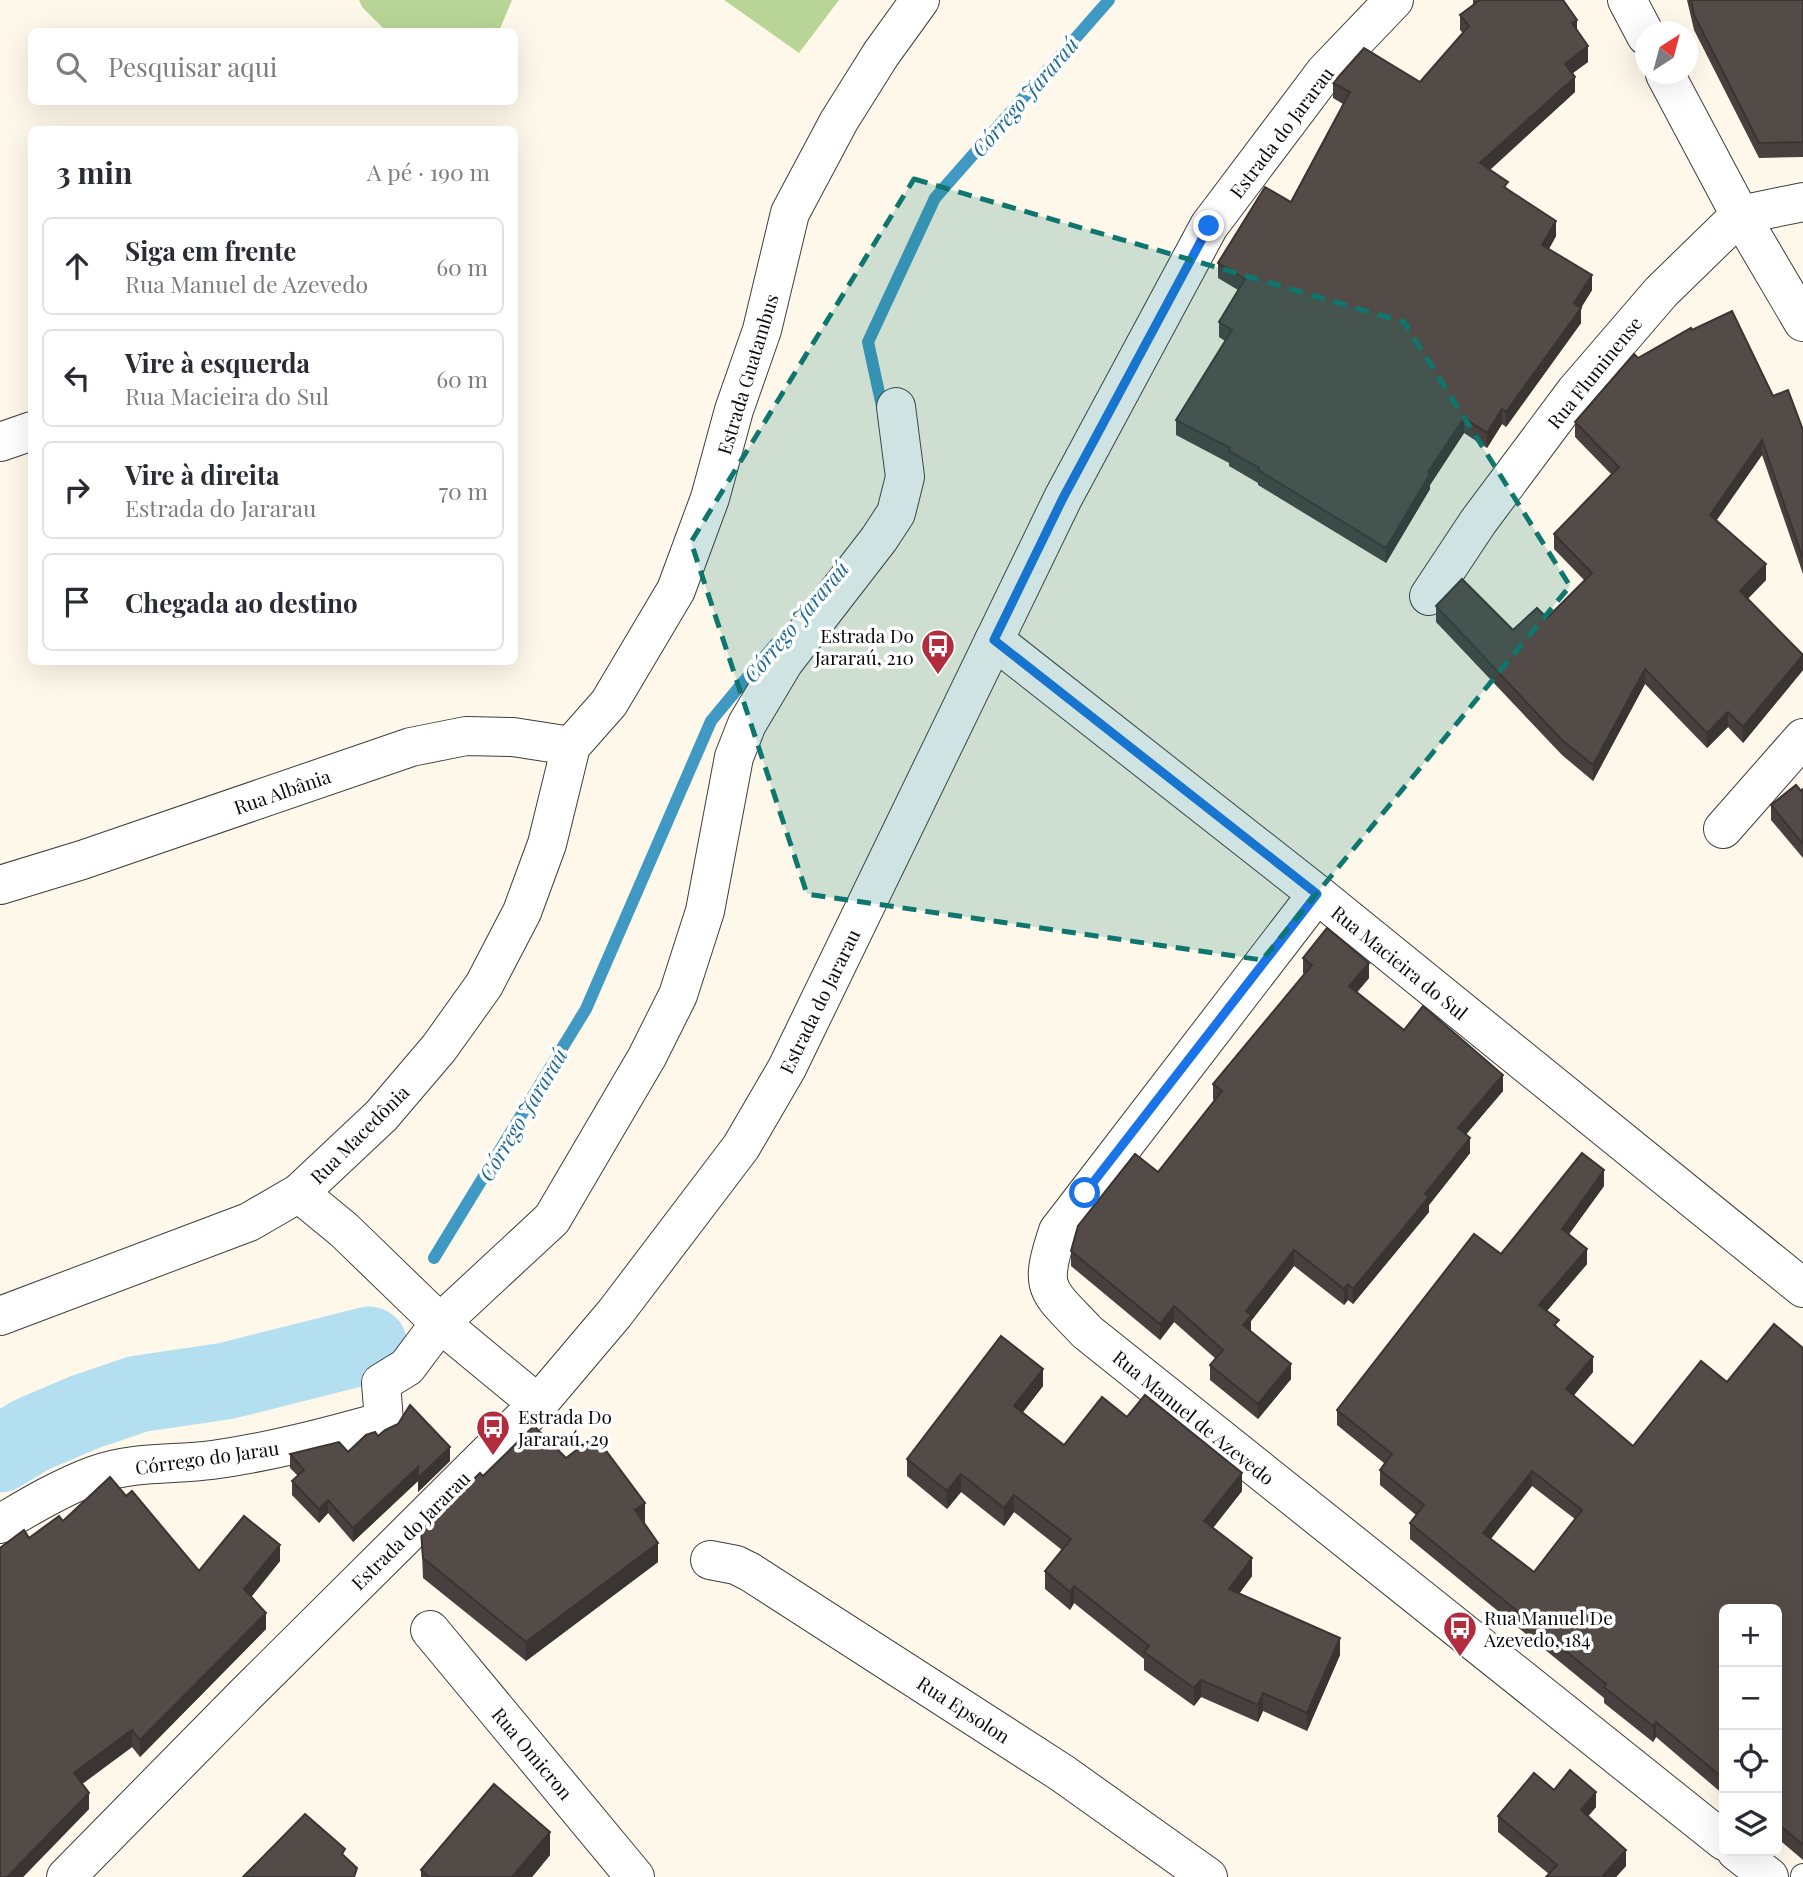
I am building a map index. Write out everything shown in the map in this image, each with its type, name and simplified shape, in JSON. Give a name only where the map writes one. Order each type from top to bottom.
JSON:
[{"type":"street","name":"Estrada Guatambus","points":[[571,746],[609,703],[676,590],[710,498],[733,410],[762,330],[790,213],[839,121],[881,54],[920,0]]},
{"type":"street","name":"Estrada do Jararau","points":[[66,1877],[244,1695],[538,1404],[615,1313],[741,1147],[787,1068],[1063,498],[1209,226],[1325,72],[1394,0]]},
{"type":"street","points":[[1627,0],[1638,21]]},
{"type":"street","points":[[1670,84],[1740,215],[1803,322]]},
{"type":"street","points":[[1740,215],[1803,202]]},
{"type":"street","name":"Rua Fluminense","points":[[1429,596],[1478,522],[1575,391],[1661,292],[1740,215]]},
{"type":"street","points":[[440,1323],[552,1219],[653,1045],[678,995],[705,911],[734,757],[747,724],[783,662],[879,539],[896,513],[905,477],[896,407]]},
{"type":"street","points":[[0,442],[28,432]]},
{"type":"street","name":"Rua Macieira do Sul","points":[[994,640],[1317,894],[1803,1288]]},
{"type":"street","name":"Rua Albânia","points":[[0,885],[82,860],[411,747],[466,736],[513,737],[571,746]]},
{"type":"street","points":[[1723,829],[1803,738]]},
{"type":"street","name":"Rua Macedônia","points":[[0,1316],[248,1222],[299,1193],[381,1116],[439,1048],[484,985],[522,912],[547,844],[571,746]]},
{"type":"street","name":"Rua Manuel de Azevedo","points":[[1317,894],[1058,1231],[1046,1276],[1050,1292],[1087,1332],[1719,1837]]},
{"type":"street","points":[[299,1193],[344,1230],[440,1323],[538,1404]]},
{"type":"street","name":"Córrego do Jarau","points":[[0,1524],[96,1474],[162,1463],[208,1461],[257,1453],[384,1421],[381,1383],[407,1367],[440,1323]]},
{"type":"street","name":"Rua Epsolon","points":[[710,1560],[736,1565],[750,1572],[1051,1765],[1208,1877]]},
{"type":"street","name":"Rua Omicron","points":[[430,1630],[635,1877]]},
{"type":"street","points":[[1742,1856],[1769,1877]]},
{"type":"highlighted area","points":[[914,179],[1404,322],[1570,586],[1262,960],[807,894],[691,542]]},
{"type":"green space","points":[[359,0],[512,0],[500,28],[383,28],[362,7]]},
{"type":"green space","points":[[724,0],[839,0],[799,53]]},
{"type":"building","points":[[1480,0],[1563,0],[1577,20],[1572,23],[1588,46],[1565,64],[1575,77],[1480,163],[1508,182],[1504,187],[1556,221],[1542,245],[1592,275],[1574,303],[1581,308],[1506,412],[1502,409],[1487,433],[1464,418],[1428,472],[1430,474],[1386,548],[1258,470],[1259,468],[1229,451],[1230,448],[1176,420],[1232,330],[1219,322],[1245,279],[1218,263],[1265,187],[1291,202],[1350,92],[1333,83],[1364,48],[1420,82],[1469,26],[1460,15]]},
{"type":"building","points":[[1691,0],[1803,0],[1803,142],[1759,143],[1694,15]]},
{"type":"building","points":[[1732,311],[1773,396],[1788,390],[1803,430],[1803,559],[1762,440],[1710,515],[1766,564],[1740,591],[1803,655],[1743,727],[1728,712],[1707,733],[1645,669],[1593,765],[1562,740],[1436,606],[1462,579],[1513,630],[1537,608],[1547,618],[1592,573],[1554,534],[1619,467],[1575,422],[1634,354],[1638,358],[1691,328],[1692,330]]},
{"type":"building","points":[[1796,785],[1801,791],[1803,789],[1803,844],[1771,805]]},
{"type":"building","points":[[1327,928],[1369,963],[1349,986],[1404,1030],[1423,1006],[1503,1075],[1458,1128],[1470,1138],[1425,1194],[1429,1197],[1353,1289],[1348,1284],[1344,1289],[1294,1250],[1246,1311],[1251,1315],[1243,1325],[1291,1364],[1258,1404],[1210,1365],[1223,1350],[1174,1306],[1160,1324],[1071,1251],[1078,1226],[1135,1154],[1158,1172],[1222,1091],[1213,1084],[1312,965],[1303,958]]},
{"type":"building","points":[[1582,1153],[1604,1170],[1562,1229],[1587,1249],[1539,1305],[1559,1320],[1554,1325],[1593,1357],[1566,1389],[1633,1446],[1701,1361],[1727,1382],[1774,1324],[1803,1348],[1803,1845],[1782,1827],[1782,1604],[1719,1604],[1719,1775],[1656,1722],[1653,1726],[1604,1687],[1606,1684],[1410,1523],[1424,1505],[1380,1470],[1392,1454],[1337,1410],[1474,1234],[1501,1254]],"holes":[[[1532,1471],[1582,1510],[1534,1572],[1483,1533]]]},
{"type":"building","points":[[1001,1336],[1043,1369],[1014,1406],[1064,1445],[1102,1397],[1127,1417],[1145,1395],[1242,1473],[1204,1521],[1252,1558],[1229,1589],[1340,1638],[1307,1713],[1263,1693],[1258,1705],[1201,1680],[1194,1688],[1144,1652],[1149,1646],[1074,1586],[1070,1592],[1045,1571],[1071,1539],[1014,1495],[1004,1508],[961,1474],[947,1491],[907,1459]]},
{"type":"building","points":[[410,1405],[450,1447],[418,1478],[418,1467],[353,1528],[328,1500],[319,1509],[292,1481],[304,1470],[290,1454],[339,1442],[348,1452],[366,1435],[375,1432],[378,1436],[398,1424]]},
{"type":"building","points":[[534,1426],[566,1458],[595,1436],[645,1503],[635,1510],[658,1543],[526,1642],[423,1558],[421,1531],[480,1473],[483,1476]]},
{"type":"building","points":[[110,1477],[126,1496],[132,1491],[199,1571],[244,1516],[280,1545],[244,1589],[266,1613],[140,1740],[132,1730],[74,1773],[89,1793],[7,1877],[0,1877],[0,1548],[24,1530],[29,1538],[59,1516],[63,1521]]},
{"type":"building","points":[[1570,1770],[1596,1792],[1581,1810],[1626,1850],[1602,1877],[1546,1877],[1557,1865],[1498,1816],[1534,1773],[1554,1790]]},
{"type":"building","points":[[494,1784],[550,1832],[512,1877],[429,1877],[421,1870]]},
{"type":"building","points":[[305,1814],[345,1849],[342,1854],[357,1868],[354,1877],[243,1877]]},
{"type":"waterway","name":"Córrego Jararaú","points":[[883,411],[868,342],[935,198],[1109,0]]},
{"type":"waterway","name":"Córrego Jararaú","points":[[434,1258],[586,1009],[711,721],[775,644]]},
{"type":"waterway","name":"Córrego Jararaú","points":[[0,1454],[31,1435],[85,1412],[138,1394],[226,1381],[369,1345]]},
{"type":"place","name":"Estrada Do Jararaú, 210","points":[[938,676]]},
{"type":"place","name":"Estrada Do Jararaú, 29","points":[[493,1457]]},
{"type":"place","name":"Rua Manuel De Azevedo, 184","points":[[1460,1658]]},
{"type":"route","points":[[1085,1193],[1317,894],[994,640],[1063,498],[1209,226]]}]
